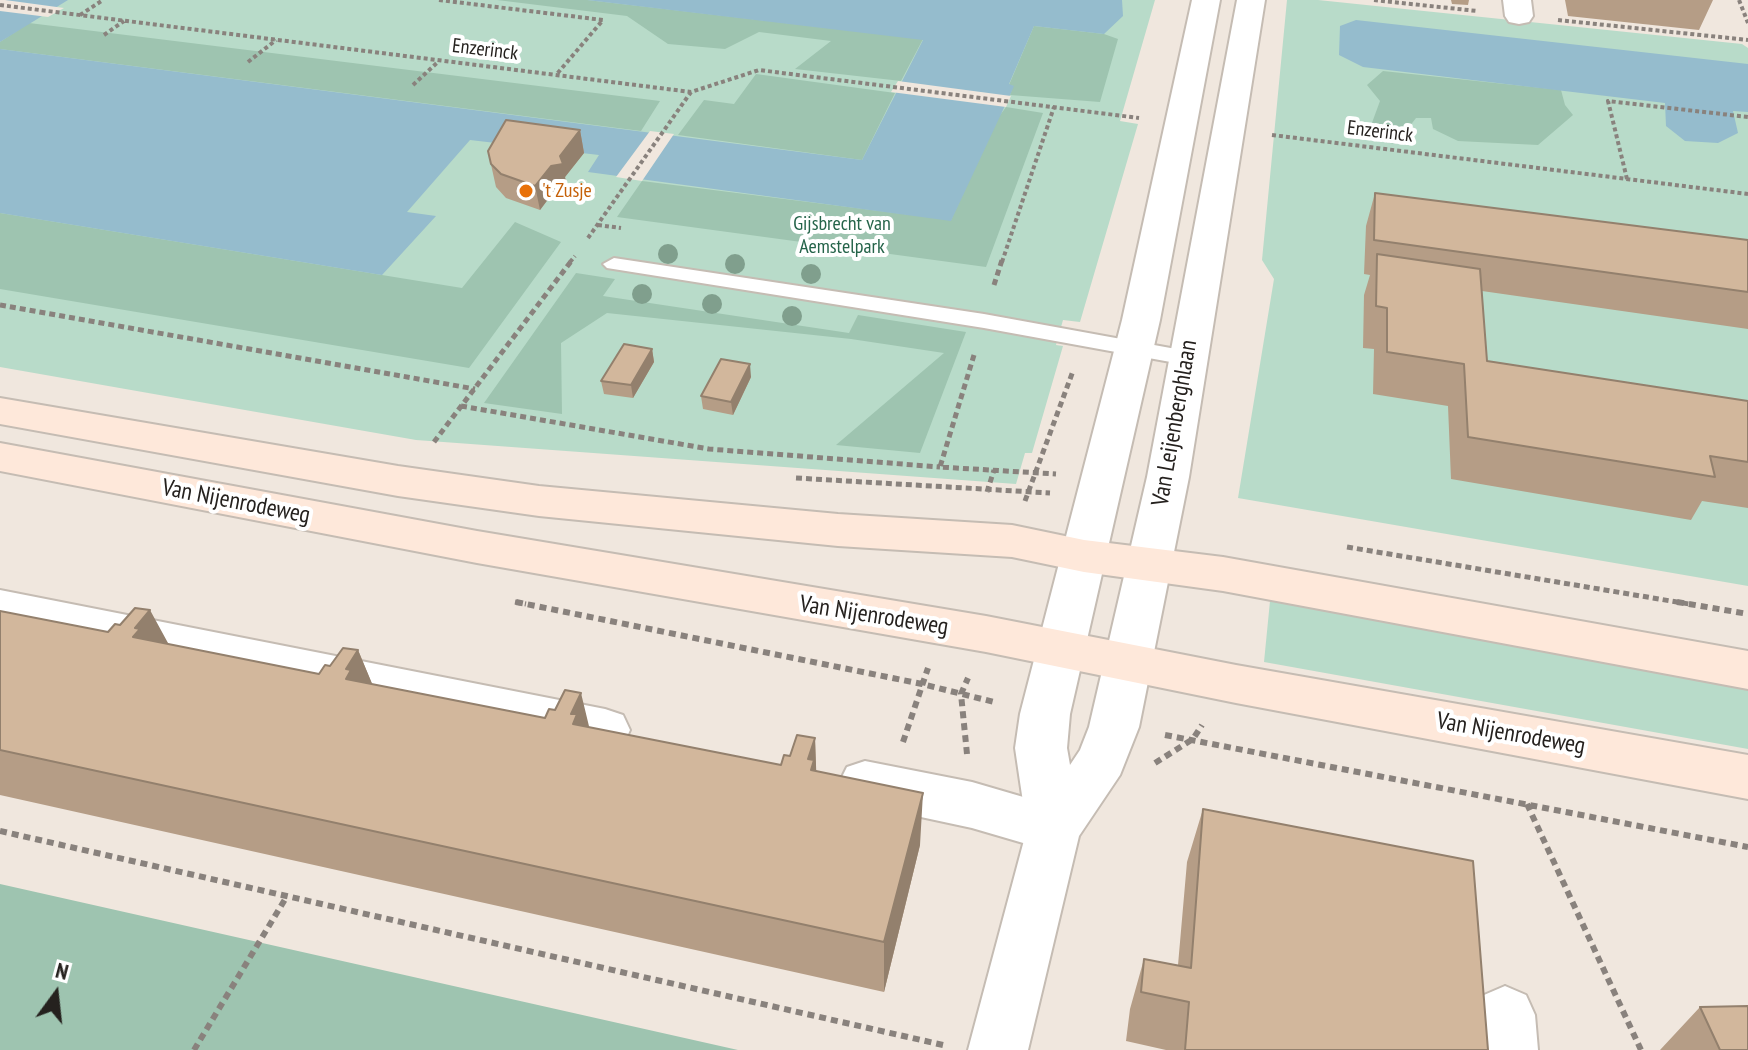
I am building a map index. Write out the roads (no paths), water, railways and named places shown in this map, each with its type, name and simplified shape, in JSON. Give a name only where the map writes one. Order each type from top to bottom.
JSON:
[{"type":"main road","name":"Van Nijenrodeweg","points":[[0,411],[398,481],[539,501],[838,530],[1012,541],[1084,556],[1223,574],[1748,670]]},
{"type":"main road","name":"Van Nijenrodeweg","points":[[0,457],[477,547],[986,634],[1748,777]]},
{"type":"street","name":"Van Leijenberghlaan","points":[[1054,829],[1041,748],[1045,714],[1134,349],[1206,0]]},
{"type":"street","name":"Van Leijenberghlaan","points":[[975,1048],[1054,829],[1102,760],[1114,727],[1168,477],[1226,129],[1251,0]]},
{"type":"street","points":[[0,607],[654,740]]},
{"type":"street","points":[[825,775],[972,805],[1054,829]]},
{"type":"lane","points":[[614,264],[984,321],[1187,358]]},
{"type":"water","points":[[0,0],[68,0],[0,42]]},
{"type":"water","points":[[587,0],[1122,0],[1123,16],[1104,34],[1034,26],[1009,84],[1014,86],[951,221],[588,172],[599,155],[470,140],[407,212],[436,216],[382,275],[0,213],[0,49],[862,160],[923,40]]},
{"type":"water","points":[[1356,20],[1748,64],[1748,112],[1733,111],[1738,133],[1718,143],[1685,141],[1666,126],[1665,103],[1363,67],[1339,55],[1340,26]]},
{"type":"place","name":"'t Zusje","points":[[526,191]]},
{"type":"park label","name":"Gijsbrecht van Aemstelpark","points":[[842,236]]}]
